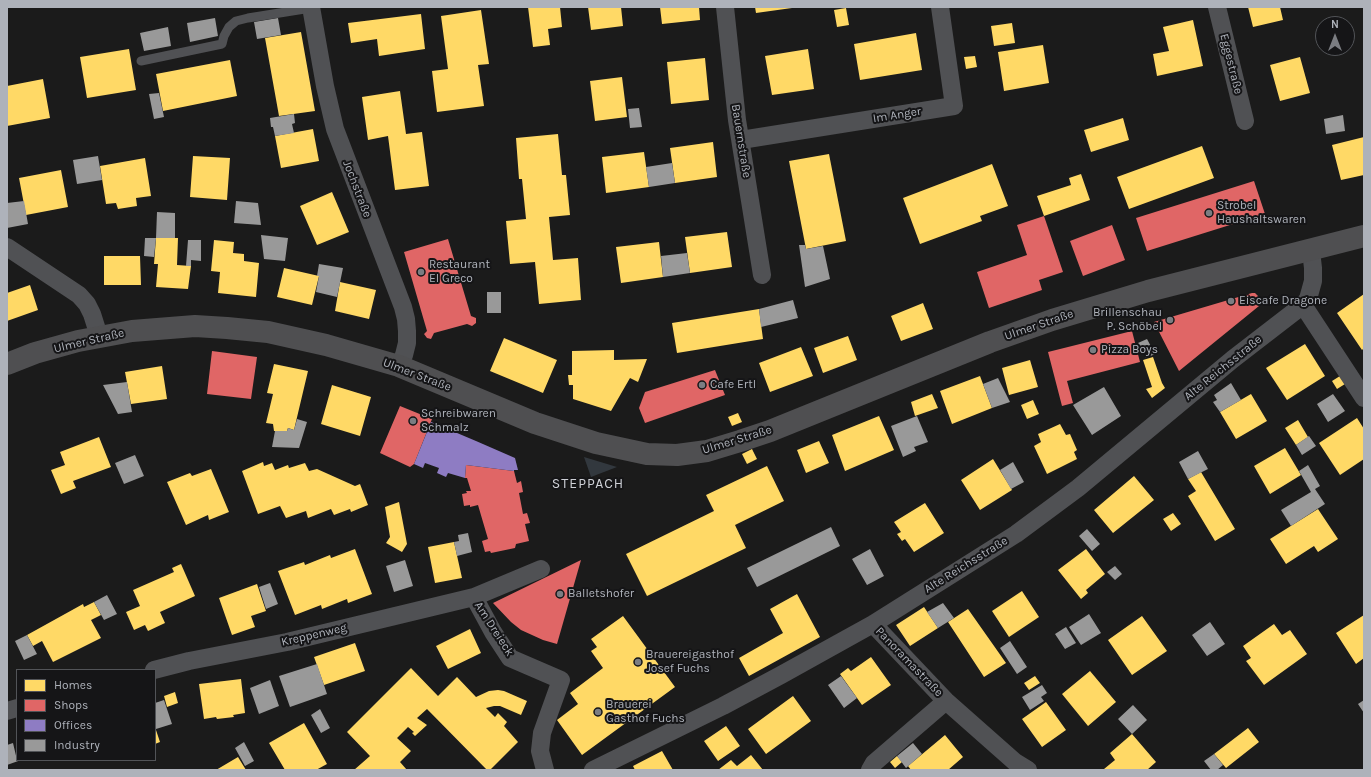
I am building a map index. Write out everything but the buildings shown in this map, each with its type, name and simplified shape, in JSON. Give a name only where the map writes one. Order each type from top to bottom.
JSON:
[{"type":"street","name":"Jochstraße","points":[[313,7],[326,86],[335,129],[406,319],[407,343],[399,366]]},
{"type":"street","name":"Bauernstraße","points":[[725,7],[737,120],[762,275]]},
{"type":"street","name":"Im Anger","points":[[741,140],[954,106],[940,7]]},
{"type":"street","name":"Eggestraße","points":[[1217,7],[1245,121]]},
{"type":"street","name":"Ulmer Straße","points":[[7,364],[78,341],[132,331],[195,326],[268,332],[296,337],[399,366],[535,423],[603,445],[647,454],[677,455],[707,451],[770,431],[990,342],[1052,320],[1148,291],[1311,251],[1364,236]]},
{"type":"street","points":[[7,247],[79,295],[92,314],[99,336]]},
{"type":"street","name":"Alte Reichsstraße","points":[[593,770],[723,706],[873,624],[999,545],[1059,502],[1132,444],[1233,359],[1303,305],[1308,299],[1313,281],[1311,251]]},
{"type":"street","points":[[1303,305],[1364,398]]},
{"type":"street","name":"Am Dreieck","points":[[540,569],[474,597],[493,632],[510,658],[561,680],[542,733],[540,751],[545,770]]},
{"type":"street","name":"Kreppenweg","points":[[156,669],[189,661],[286,642],[474,597]]},
{"type":"street","name":"Panoramastraße","points":[[873,624],[946,701],[1015,762],[1028,770]]},
{"type":"street","name":"Panoramastraße","points":[[870,770],[874,763],[946,701]]},
{"type":"lane","points":[[142,61],[222,44],[229,27],[236,21],[313,7]]},
{"type":"shaded area","points":[[584,457],[617,467],[591,477]]},
{"type":"place","name":"Strobel Haushaltswaren","points":[[1209,213]]},
{"type":"place","name":"Restaurant El Greco","points":[[421,272]]},
{"type":"place","name":"Eiscafe Dragone","points":[[1231,301]]},
{"type":"place","name":"Brillenschau P. Schöbel","points":[[1170,320]]},
{"type":"place","name":"Pizza Boys","points":[[1093,350]]},
{"type":"place","name":"Cafe Ertl","points":[[702,385]]},
{"type":"place","name":"Schreibwaren Schmalz","points":[[413,421]]},
{"type":"place","name":"Balletshofer","points":[[560,594]]},
{"type":"place","name":"Brauereigasthof Josef Fuchs","points":[[638,662]]},
{"type":"place","name":"Brauerei Gasthof Fuchs","points":[[598,712]]},
{"type":"district","name":"STEPPACH","points":[[588,484]]}]
